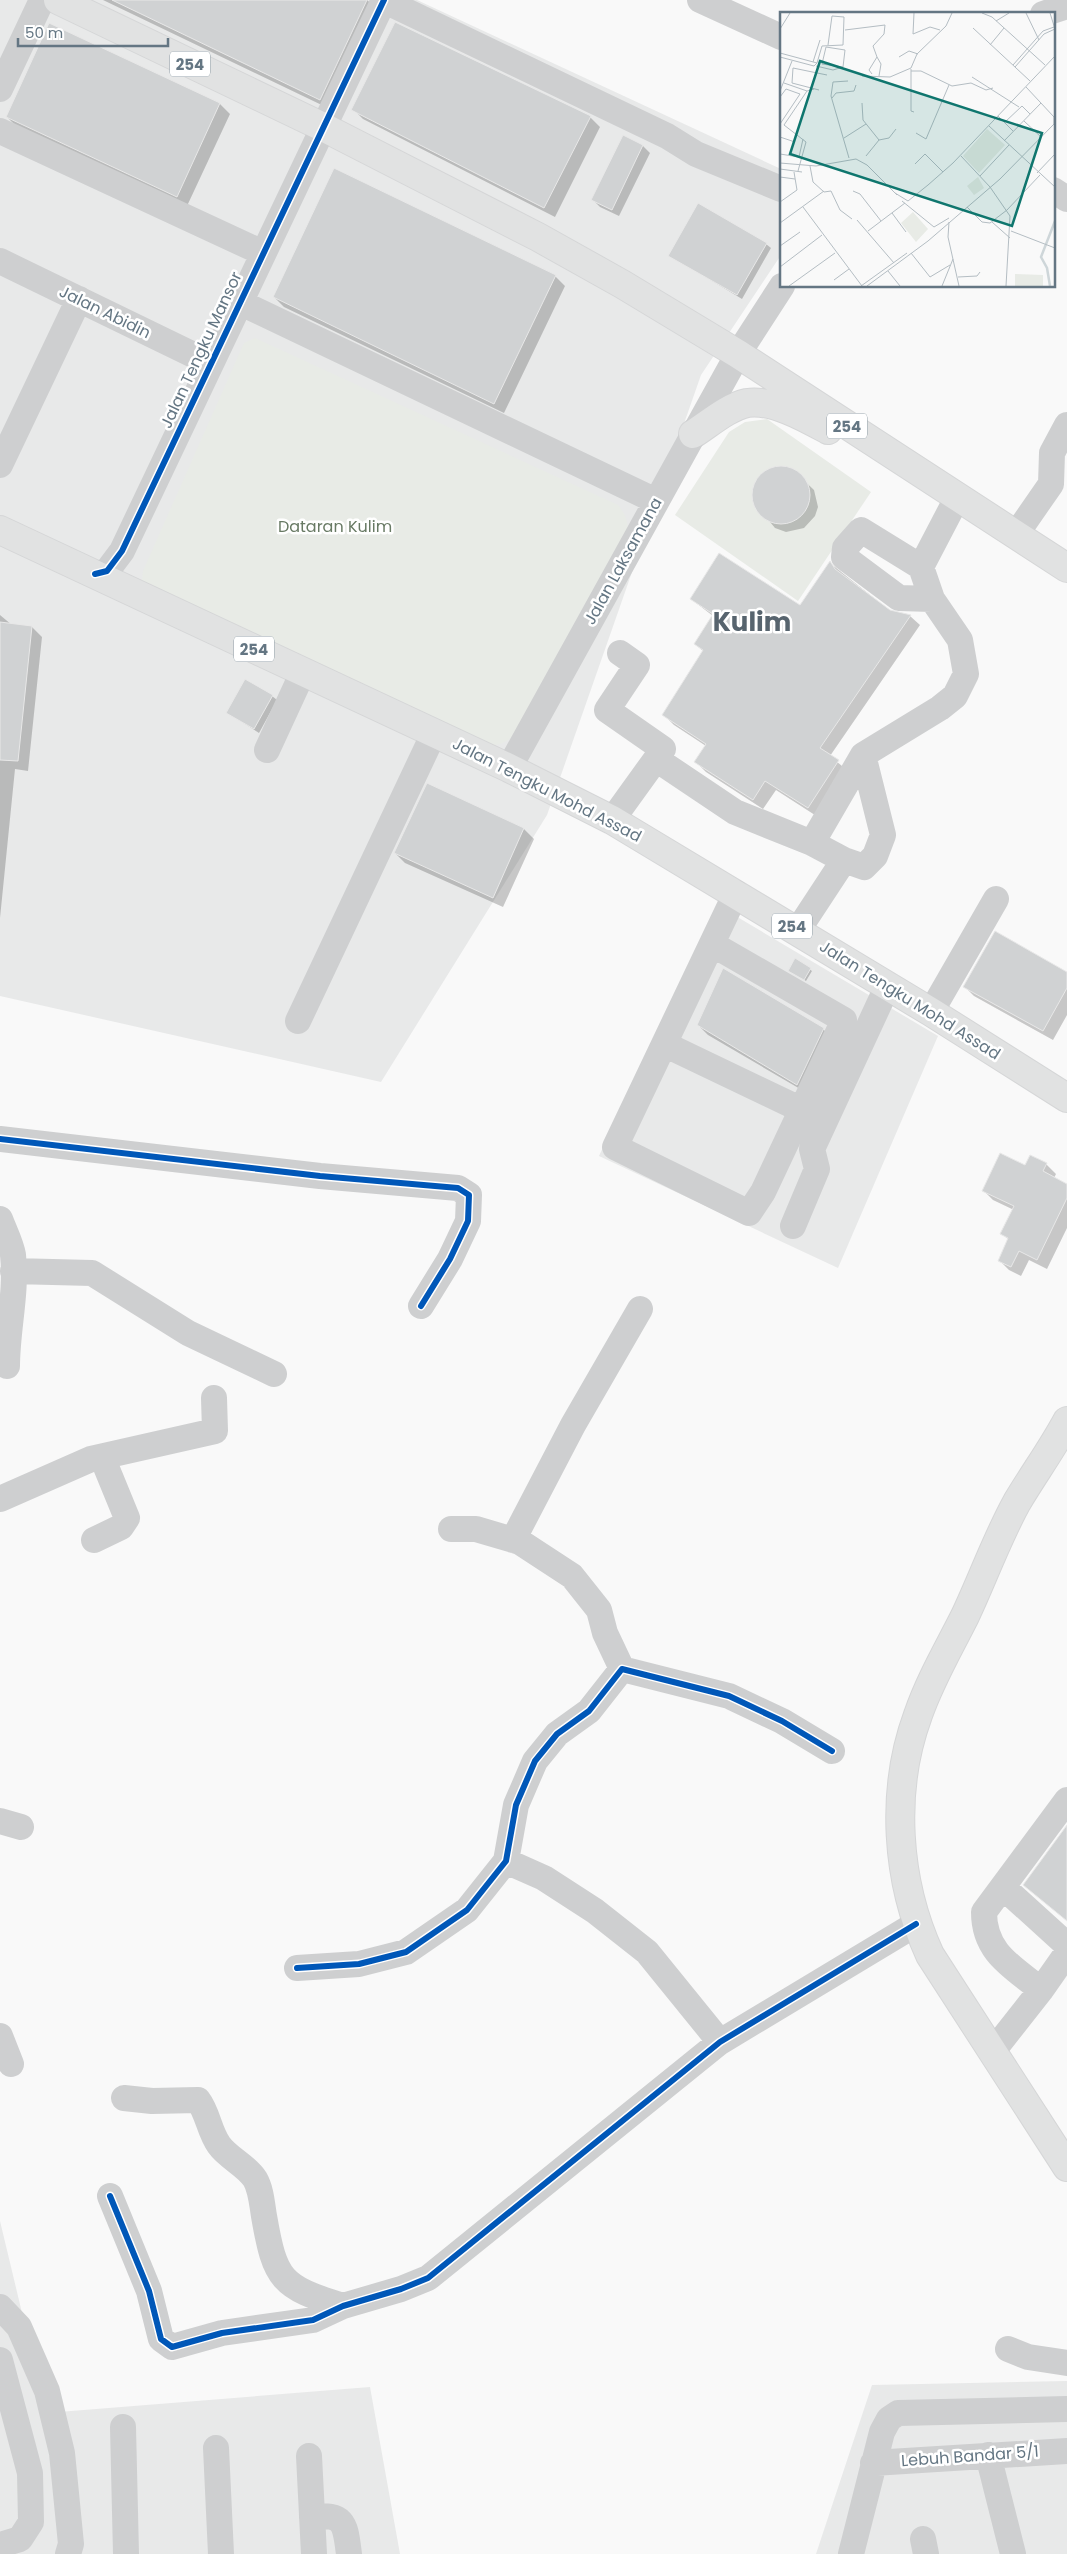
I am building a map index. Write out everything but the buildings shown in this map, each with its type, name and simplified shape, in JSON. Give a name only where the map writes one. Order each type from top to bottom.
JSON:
[{"type":"main road","name":"254","points":[[58,0],[323,127],[538,237],[622,284],[738,354],[878,447],[1017,534],[1067,568]]},
{"type":"main road","points":[[693,434],[736,408],[747,403],[761,403],[790,412],[832,432],[878,447]]},
{"type":"main road","name":"Jalan Tengku Mohd Assad","points":[[0,530],[508,768],[612,820],[798,930],[1067,1098]]},
{"type":"main road","points":[[1067,1421],[1017,1503],[965,1616],[939,1665],[910,1738],[902,1791],[901,1849],[916,1924],[930,1955],[1067,2167]]},
{"type":"street","points":[[0,89],[42,0]]},
{"type":"street","points":[[383,0],[667,136],[696,154],[780,189]]},
{"type":"street","name":"Jalan Tengku Mansor","points":[[95,574],[107,571],[119,557],[383,0]]},
{"type":"street","points":[[700,0],[780,37]]},
{"type":"street","points":[[1050,12],[1067,6]]},
{"type":"street","points":[[0,131],[263,253]]},
{"type":"street","points":[[1054,191],[1067,199]]},
{"type":"street","name":"Jalan Abidin","points":[[0,261],[210,363]]},
{"type":"street","name":"Jalan Laksamana","points":[[508,768],[738,354],[781,288]]},
{"type":"street","points":[[0,465],[10,419],[79,299]]},
{"type":"street","points":[[239,302],[656,501]]},
{"type":"street","points":[[1017,534],[1051,484],[1052,452],[1067,425]]},
{"type":"street","points":[[921,567],[957,498]]},
{"type":"street","points":[[812,842],[863,755],[940,708],[955,696],[966,674],[960,640],[932,599],[921,567],[861,530],[845,548],[844,557],[899,598],[932,599]]},
{"type":"street","points":[[612,820],[663,749],[607,710],[637,665],[620,653]]},
{"type":"street","points":[[267,750],[303,672]]},
{"type":"street","points":[[298,1021],[434,733]]},
{"type":"street","points":[[656,759],[735,812],[812,842],[844,860],[864,867],[875,856],[883,835],[863,755]]},
{"type":"street","points":[[798,930],[844,860]]},
{"type":"street","points":[[712,944],[844,1020],[763,1192],[748,1213],[615,1147],[736,893]]},
{"type":"street","points":[[931,1012],[996,899]]},
{"type":"street","points":[[793,1226],[817,1169],[812,1149],[888,985]]},
{"type":"street","points":[[664,1044],[802,1110]]},
{"type":"street","points":[[0,1139],[320,1176],[458,1188],[469,1195],[468,1214],[450,1260],[421,1306]]},
{"type":"street","points":[[0,1219],[12,1253],[13,1271],[14,1294],[7,1342],[7,1366]]},
{"type":"street","points":[[13,1271],[92,1274],[188,1332],[274,1374]]},
{"type":"street","points":[[513,1540],[573,1425],[640,1309]]},
{"type":"street","points":[[0,1500],[91,1459],[215,1431],[214,1398]]},
{"type":"street","points":[[94,1540],[121,1527],[127,1518],[102,1457]]},
{"type":"street","points":[[451,1529],[476,1529],[513,1540],[572,1576],[599,1610],[605,1633],[622,1668],[729,1696],[782,1721],[832,1751]]},
{"type":"street","points":[[297,1968],[359,1964],[406,1952],[467,1910],[506,1861],[516,1805],[534,1761],[557,1734],[589,1711],[622,1668]]},
{"type":"street","points":[[1042,1990],[996,1953],[984,1929],[984,1912],[1067,1800]]},
{"type":"street","points":[[506,1861],[544,1878],[595,1911],[648,1952],[720,2042]]},
{"type":"street","points":[[1003,1887],[1067,1945]]},
{"type":"street","points":[[110,2196],[149,2291],[161,2338],[172,2347],[222,2333],[312,2320],[343,2306],[400,2289],[428,2278],[720,2042],[916,1924]]},
{"type":"street","points":[[993,2052],[1042,1990],[1067,1953]]},
{"type":"street","points":[[0,2036],[11,2064]]},
{"type":"street","points":[[124,2098],[152,2101],[198,2100],[220,2146],[255,2179],[260,2194],[270,2249],[279,2273],[291,2286],[305,2294],[343,2306]]},
{"type":"street","points":[[0,2306],[19,2327],[47,2391],[62,2453],[71,2544],[68,2554]]},
{"type":"street","points":[[1008,2350],[1028,2357],[1067,2363]]},
{"type":"street","points":[[0,2360],[30,2473],[31,2522],[20,2539],[0,2545]]},
{"type":"street","points":[[850,2554],[873,2463],[882,2432],[889,2419],[898,2413],[1067,2409]]},
{"type":"street","points":[[122,2427],[126,2554]]},
{"type":"street","points":[[216,2448],[221,2554]]},
{"type":"street","name":"Lebuh Bandar 5/1","points":[[873,2463],[1067,2451]]},
{"type":"street","points":[[988,2455],[1013,2554]]},
{"type":"street","points":[[309,2456],[314,2554]]},
{"type":"street","points":[[312,2517],[327,2515],[338,2518],[345,2526],[349,2554]]},
{"type":"shaded area","points":[[0,0],[417,0],[780,169],[780,256],[701,375],[547,815],[381,1082],[0,996]]},
{"type":"shaded area","points":[[717,905],[938,1036],[838,1268],[599,1156]]},
{"type":"shaded area","points":[[0,2221],[46,2413],[370,2387],[400,2554],[0,2554]]},
{"type":"shaded area","points":[[1067,2381],[1067,2554],[816,2554],[872,2385]]},
{"type":"green space","name":"Dataran Kulim","points":[[255,338],[618,505],[623,513],[627,520],[627,538],[515,734],[505,742],[485,746],[145,589],[142,580],[143,571],[244,343]]},
{"type":"green space","points":[[767,419],[871,492],[798,601],[675,515],[729,432],[745,422]]},
{"type":"cycle path","points":[[95,574],[107,571],[122,551],[384,0]]},
{"type":"cycle path","points":[[0,1139],[320,1176],[458,1188],[469,1195],[468,1221],[450,1259],[421,1306]]},
{"type":"cycle path","points":[[297,1968],[359,1964],[406,1952],[467,1910],[506,1861],[516,1805],[535,1761],[557,1734],[589,1711],[622,1669],[729,1696],[782,1721],[832,1751]]},
{"type":"cycle path","points":[[110,2196],[149,2291],[161,2339],[172,2347],[222,2333],[313,2320],[343,2306],[401,2289],[428,2278],[720,2042],[916,1924]]},
{"type":"district","name":"Kulim","points":[[752,622]]}]
